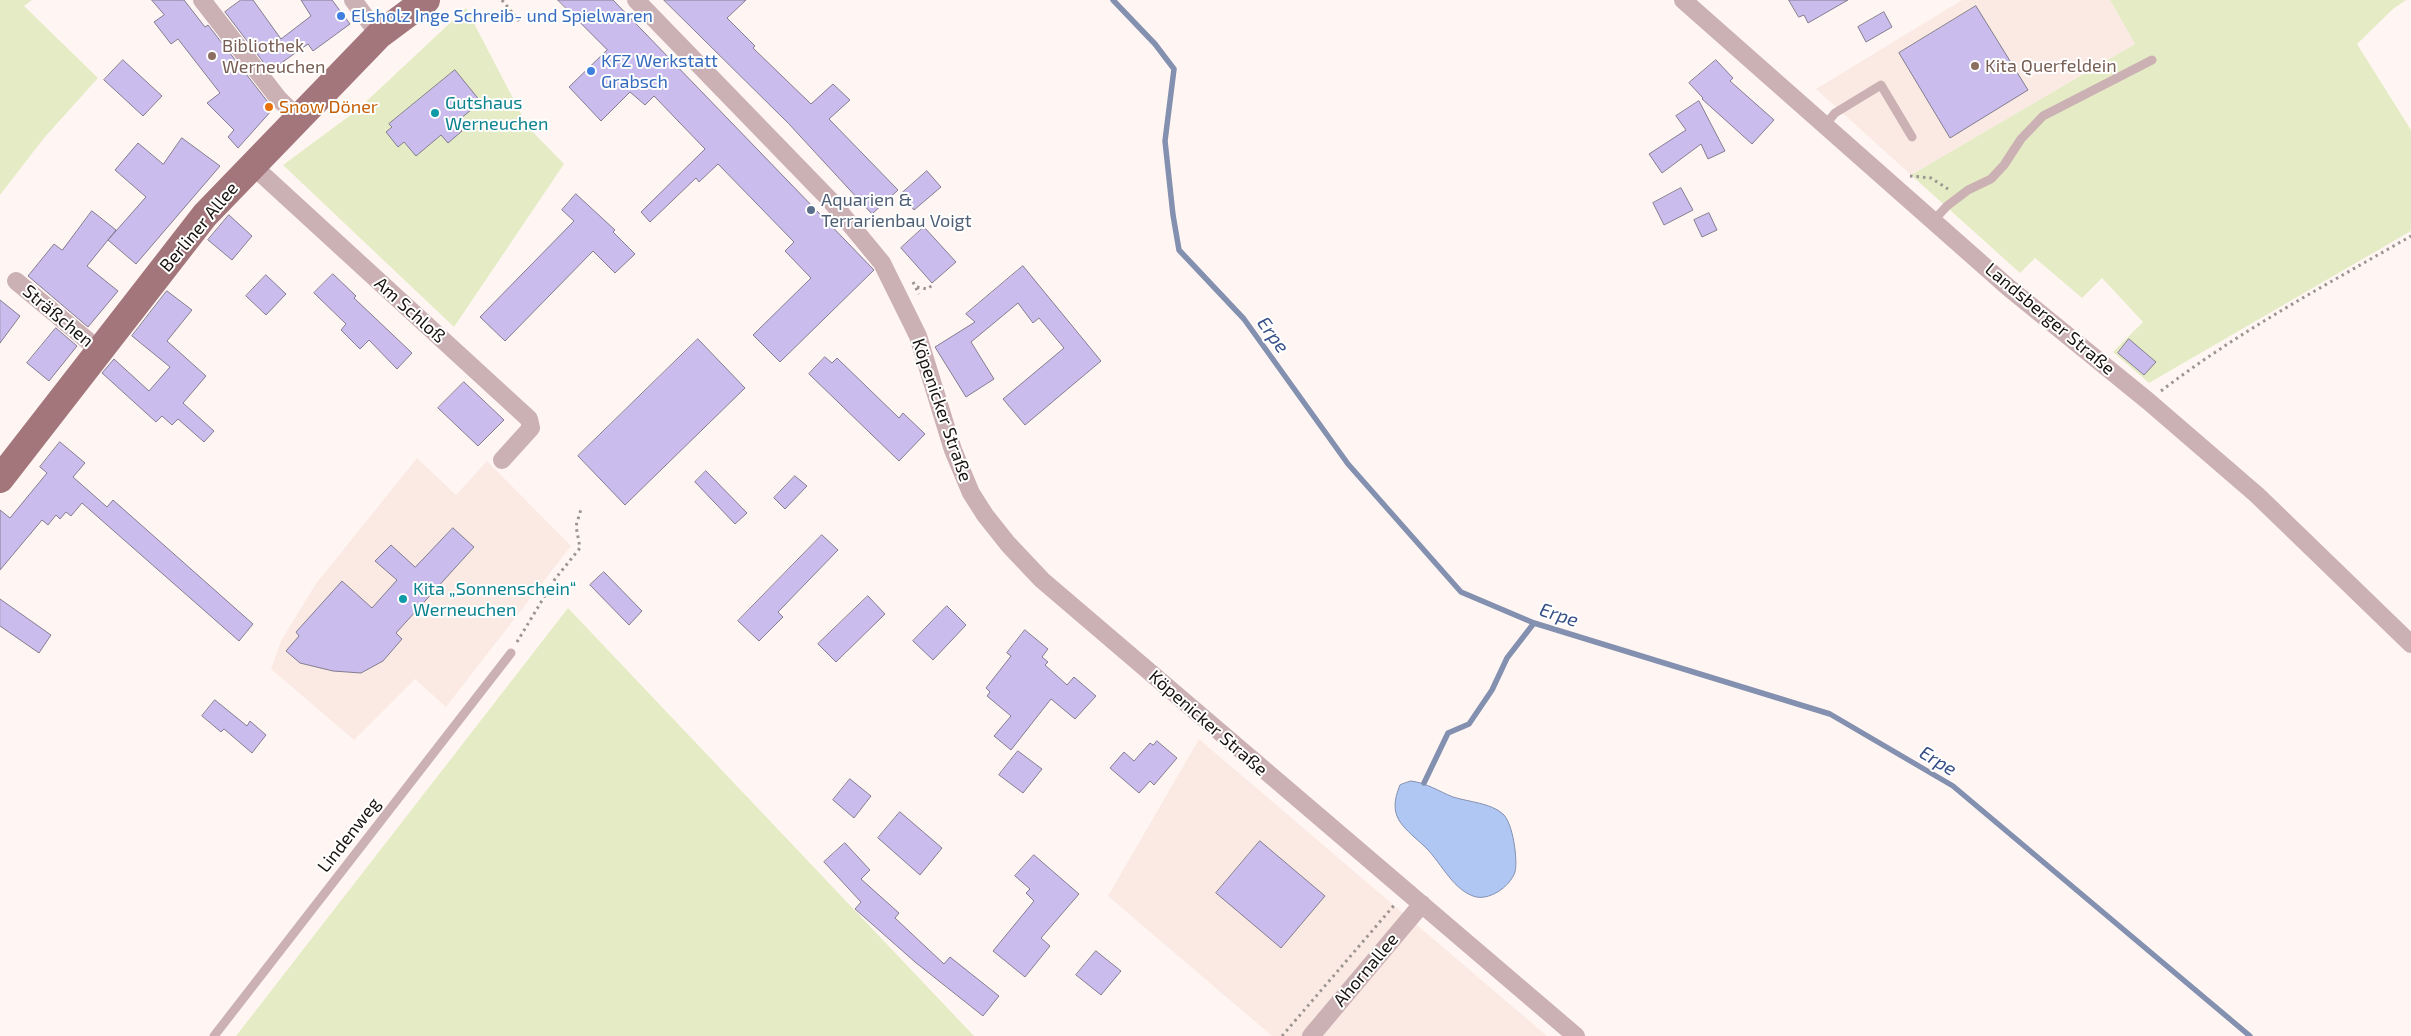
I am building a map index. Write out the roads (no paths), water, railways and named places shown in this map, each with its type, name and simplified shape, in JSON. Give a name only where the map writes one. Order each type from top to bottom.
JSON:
[{"type":"main road","name":"Berliner Allee","points":[[0,479],[205,215],[379,35],[426,0]]},
{"type":"street","points":[[202,0],[278,98],[298,118]]},
{"type":"street","points":[[353,0],[379,35]]},
{"type":"street","name":"Köpenicker Straße","points":[[636,0],[830,200],[852,224],[882,263],[918,336],[953,450],[964,477],[985,515],[1008,544],[1049,586],[1576,1036]]},
{"type":"street","name":"Landsberger Straße","points":[[1682,0],[1826,124],[2010,288],[2148,401],[2257,495],[2411,644]]},
{"type":"street","name":"Am Schloß","points":[[252,165],[529,419],[531,428],[502,460]]},
{"type":"street","name":"Sträßchen","points":[[16,281],[99,350]]},
{"type":"street","name":"Ahornallee","points":[[1311,1036],[1422,904]]},
{"type":"lane","points":[[1934,220],[1968,190],[1991,179],[2004,165],[2021,138],[2043,116],[2152,60]]},
{"type":"lane","points":[[1826,124],[1835,113],[1881,85],[1912,137]]},
{"type":"lane","name":"Lindenweg","points":[[214,1036],[511,653]]},
{"type":"water","points":[[1411,781],[1427,785],[1453,797],[1492,807],[1503,814],[1510,825],[1512,833],[1516,866],[1512,878],[1503,888],[1485,897],[1473,896],[1465,892],[1458,887],[1429,851],[1408,832],[1398,819],[1395,805],[1400,785]]},
{"type":"waterway","name":"Erpe","points":[[1113,0],[1155,44],[1174,69],[1165,141],[1179,250],[1244,319],[1348,464],[1461,592],[1534,623],[1830,714],[1953,786],[2250,1036]]},
{"type":"waterway","points":[[1424,783],[1448,733],[1469,724],[1492,690],[1507,658],[1534,623]]},
{"type":"place","name":"Elsholz Inge Schreib- und Spielwaren","points":[[341,16]]},
{"type":"place","name":"Bibliothek Werneuchen","points":[[212,56]]},
{"type":"place","name":"Kita Querfeldein","points":[[1975,66]]},
{"type":"place","name":"KFZ Werkstatt Grabsch","points":[[591,71]]},
{"type":"place","name":"Snow Döner","points":[[269,107]]},
{"type":"place","name":"Gutshaus Werneuchen","points":[[435,113]]},
{"type":"place","name":"Aquarien & Terrarienbau Voigt","points":[[811,210]]},
{"type":"place","name":"Kita „Sonnenschein“ Werneuchen","points":[[403,599]]}]
